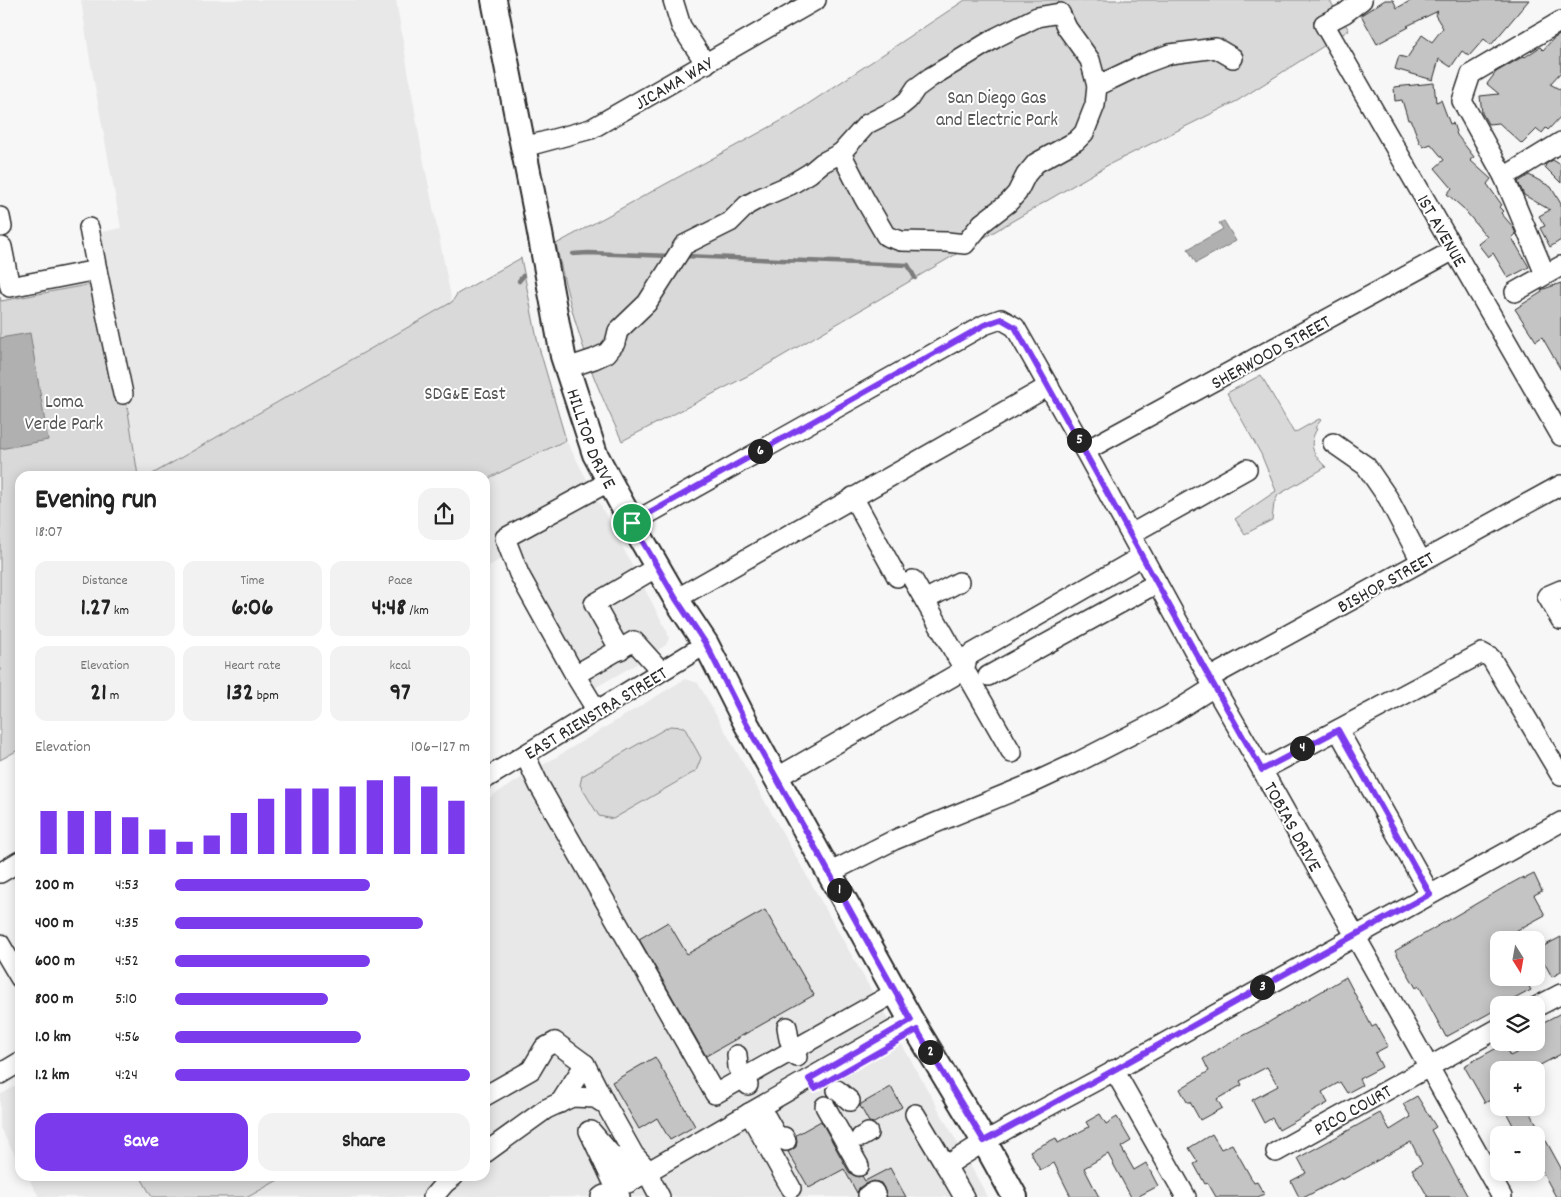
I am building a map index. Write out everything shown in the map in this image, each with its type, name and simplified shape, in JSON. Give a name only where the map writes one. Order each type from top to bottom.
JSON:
[{"type":"main road","name":"HILLTOP DRIVE","points":[[494,0],[563,356],[595,454],[657,567],[706,644],[776,778],[914,1025],[984,1141],[1014,1197]]},
{"type":"street","points":[[673,0],[681,26],[706,64]]},
{"type":"street","name":"JICAMA WAY","points":[[524,147],[591,129],[816,0]]},
{"type":"street","name":"1ST AVENUE","points":[[1362,0],[1345,13],[1324,24],[1561,436]]},
{"type":"street","points":[[567,368],[607,353],[615,343],[618,331],[647,303],[684,245],[730,222],[747,205],[790,185],[810,173],[822,162],[841,153],[867,124],[896,110],[908,100],[916,88],[931,77],[997,37],[1064,7],[1067,28],[1090,60],[1097,86],[1096,105],[1084,133],[1076,141],[1036,162],[1013,198],[982,223],[965,244],[901,242],[886,236],[841,153]]},
{"type":"street","points":[[1515,292],[1553,270],[1462,101],[1471,74],[1561,21]]},
{"type":"street","points":[[1097,86],[1143,64],[1170,54],[1216,48],[1233,58]]},
{"type":"street","points":[[1504,177],[1561,142]]},
{"type":"street","points":[[89,228],[123,394]]},
{"type":"street","points":[[3,247],[10,287],[97,270]]},
{"type":"street","name":"SHERWOOD STREET","points":[[1086,451],[1454,250]]},
{"type":"street","name":"TOBIAS DRIVE","points":[[632,523],[984,325],[1001,319],[1015,327],[1502,1197]]},
{"type":"street","points":[[676,599],[1049,386]]},
{"type":"street","points":[[1333,443],[1366,466],[1388,498],[1421,561]]},
{"type":"street","points":[[1131,534],[1247,468]]},
{"type":"street","points":[[597,711],[519,574],[505,538],[610,481]]},
{"type":"street","name":"BISHOP STREET","points":[[829,873],[894,840],[1033,783],[1168,716],[1212,682],[1421,561],[1561,485]]},
{"type":"street","points":[[853,498],[905,579],[925,600],[1012,753]]},
{"type":"street","points":[[776,778],[964,670],[968,656],[1142,556]]},
{"type":"street","points":[[620,650],[594,604],[657,567]]},
{"type":"street","points":[[925,600],[959,582]]},
{"type":"street","points":[[988,676],[1157,583]]},
{"type":"street","points":[[1561,590],[1547,596],[1561,620]]},
{"type":"street","points":[[575,675],[634,641],[661,671]]},
{"type":"street","name":"EAST RIENSTRA STREET","points":[[490,776],[706,644]]},
{"type":"street","points":[[1262,770],[1482,653],[1491,658],[1561,776]]},
{"type":"street","points":[[1338,730],[1430,894]]},
{"type":"street","points":[[525,755],[538,785],[715,1094],[754,1100],[812,1085],[896,992]]},
{"type":"street","points":[[946,1166],[984,1141],[1561,822]]},
{"type":"street","points":[[0,873],[15,864]]},
{"type":"street","points":[[0,944],[15,970]]},
{"type":"street","points":[[1545,1002],[1561,994]]},
{"type":"street","points":[[614,1191],[649,1171],[754,1100],[812,1085],[914,1025]]},
{"type":"street","points":[[787,1027],[789,1039],[812,1085],[857,1140],[859,1166]]},
{"type":"street","name":"PICO COURT","points":[[1276,1152],[1490,1033]]},
{"type":"street","points":[[490,1093],[531,1070],[544,1048],[555,1042],[585,1064],[634,1155],[649,1171],[652,1182],[660,1197]]},
{"type":"street","points":[[737,1055],[738,1068],[754,1100],[791,1188]]},
{"type":"street","points":[[560,1103],[585,1064]]},
{"type":"street","points":[[0,1074],[15,1065]]},
{"type":"street","points":[[1114,1070],[1186,1197]]},
{"type":"street","points":[[490,1149],[546,1109],[572,1097],[594,1098],[606,1105]]},
{"type":"street","points":[[754,1100],[779,1140],[784,1137],[786,1141]]},
{"type":"street","points":[[915,1114],[964,1197]]},
{"type":"street","points":[[433,1197],[447,1181]]},
{"type":"shaded area","points":[[81,0],[396,0],[422,152],[452,302],[158,471],[137,471],[108,281],[98,233],[121,228]]},
{"type":"shaded area","points":[[1224,221],[1236,241],[1196,263],[1188,249],[1223,229],[1219,223]]},
{"type":"shaded area","points":[[30,333],[48,440],[0,449],[0,338]]},
{"type":"shaded area","points":[[566,440],[667,631],[669,638],[666,645],[591,690],[514,552],[490,565],[490,478]]},
{"type":"shaded area","points":[[685,679],[698,683],[988,1197],[39,1197],[30,1181],[490,1181],[490,797]]},
{"type":"shaded area","points":[[15,1086],[15,1155],[0,1128],[0,1095]]},
{"type":"green space","name":"San Diego Gas and Electric Park","points":[[965,0],[1331,0],[1349,30],[1237,101],[1108,165],[755,372],[622,441],[585,352],[569,299],[556,244],[790,116]]},
{"type":"green space","name":"SDG&E East","points":[[521,258],[538,344],[566,440],[490,478],[490,471],[158,471],[452,302],[457,294]]},
{"type":"green space","name":"Loma Verde Park","points":[[108,281],[137,471],[15,471],[15,752],[0,760],[0,297],[1,301]]},
{"type":"green space","points":[[1261,375],[1294,433],[1319,419],[1321,420],[1315,428],[1317,429],[1312,445],[1318,459],[1326,467],[1278,495],[1274,503],[1272,520],[1245,534],[1235,519],[1276,491],[1261,454],[1227,393]]},
{"type":"green space","points":[[670,726],[684,727],[701,758],[696,771],[613,819],[599,816],[580,785],[582,776]]},
{"type":"green space","points":[[143,1181],[276,1181],[248,1197],[152,1197]]},
{"type":"building","points":[[1385,0],[1393,0],[1397,8],[1412,0],[1529,0],[1491,45],[1484,39],[1469,56],[1462,51],[1451,67],[1439,59],[1433,80],[1395,69],[1399,56],[1407,58],[1422,35],[1432,42],[1443,28],[1435,15],[1438,11],[1407,26],[1409,27],[1377,44],[1361,15]]},
{"type":"building","points":[[1561,34],[1561,72],[1550,84],[1561,90],[1561,116],[1548,130],[1546,128],[1542,133],[1537,129],[1522,144],[1499,123],[1488,124],[1482,113],[1480,96],[1499,94],[1487,84],[1496,72],[1540,47],[1543,50],[1553,39]]},
{"type":"building","points":[[1434,83],[1436,102],[1441,100],[1450,124],[1453,123],[1457,135],[1474,157],[1470,160],[1491,179],[1487,184],[1502,205],[1499,207],[1503,211],[1501,213],[1513,227],[1516,234],[1512,238],[1529,267],[1508,278],[1493,253],[1488,257],[1478,244],[1487,237],[1463,208],[1447,194],[1452,188],[1435,168],[1444,160],[1431,144],[1423,147],[1420,144],[1413,125],[1408,120],[1402,100],[1395,101],[1394,87]]},
{"type":"building","points":[[1553,160],[1561,165],[1561,183],[1545,167],[1546,164]]},
{"type":"building","points":[[1529,175],[1551,187],[1561,204],[1561,240],[1550,247],[1540,228],[1545,226],[1539,216],[1550,210],[1524,195],[1518,182]]},
{"type":"building","points":[[1561,283],[1561,370],[1542,337],[1536,341],[1515,309],[1542,292],[1541,290]]},
{"type":"building","points":[[1534,874],[1542,891],[1534,895],[1545,915],[1516,931],[1490,931],[1490,986],[1529,986],[1531,990],[1520,996],[1490,996],[1490,1013],[1446,1037],[1419,986],[1416,988],[1395,951],[1503,888],[1523,877],[1524,879]]},
{"type":"building","points":[[765,910],[814,995],[706,1056],[639,939],[668,922],[687,954]]},
{"type":"building","points":[[1561,937],[1561,972],[1552,977],[1545,964],[1545,945]]},
{"type":"building","points":[[1346,977],[1372,1027],[1376,1025],[1388,1046],[1375,1053],[1382,1067],[1359,1079],[1362,1085],[1347,1093],[1340,1082],[1322,1092],[1328,1103],[1279,1130],[1272,1118],[1264,1123],[1252,1100],[1278,1086],[1267,1067],[1240,1081],[1242,1085],[1217,1099],[1222,1108],[1200,1120],[1180,1089],[1209,1071],[1203,1059]]},
{"type":"building","points":[[1561,1013],[1561,1054],[1545,1063],[1545,1061],[1490,1061],[1490,1100],[1485,1103],[1464,1066],[1491,1051],[1508,1051],[1510,1056],[1520,1051],[1545,1051],[1545,1021]]},
{"type":"building","points":[[655,1057],[695,1126],[670,1140],[657,1118],[639,1129],[612,1082]]},
{"type":"building","points":[[891,1087],[902,1107],[874,1123],[869,1122],[860,1106],[861,1104]]},
{"type":"building","points":[[1417,1096],[1436,1127],[1431,1130],[1468,1197],[1428,1197],[1412,1169],[1422,1164],[1411,1142],[1342,1180],[1341,1178],[1305,1197],[1299,1197],[1291,1181],[1306,1173],[1298,1158],[1380,1113],[1390,1130],[1411,1117],[1403,1104]]},
{"type":"building","points":[[1100,1114],[1106,1124],[1117,1117],[1131,1141],[1121,1147],[1134,1170],[1146,1163],[1158,1186],[1137,1197],[1131,1197],[1108,1154],[1084,1168],[1099,1197],[1071,1197],[1054,1163],[1040,1170],[1030,1151],[1056,1138],[1058,1143],[1089,1127],[1086,1122]]},
{"type":"building","points":[[1508,1116],[1532,1116],[1538,1126],[1513,1126]]},
{"type":"building","points":[[821,1121],[849,1172],[858,1177],[862,1176],[865,1181],[890,1168],[906,1197],[887,1197],[881,1183],[874,1181],[863,1185],[857,1193],[844,1169],[809,1188],[788,1152],[796,1147],[796,1135]]},
{"type":"building","points":[[1212,1134],[1221,1149],[1232,1144],[1254,1183],[1257,1182],[1264,1194],[1258,1197],[1216,1197],[1208,1183],[1205,1184],[1194,1164],[1198,1162],[1189,1148]]},
{"type":"building","points":[[1545,1139],[1561,1168],[1561,1197],[1556,1197],[1545,1176]]},
{"type":"waterway","points":[[573,254],[671,256]]},
{"type":"waterway","points":[[684,256],[908,265],[915,278]]},
{"type":"waterway","points":[[519,281],[523,276]]},
{"type":"route","points":[[1001,319],[1015,327],[1086,451],[1209,678],[1262,770],[1338,730],[1430,894],[984,1141],[917,1030],[815,1088],[809,1079],[911,1020],[747,725],[706,644],[676,599],[632,523],[984,325],[1001,319]]}]
